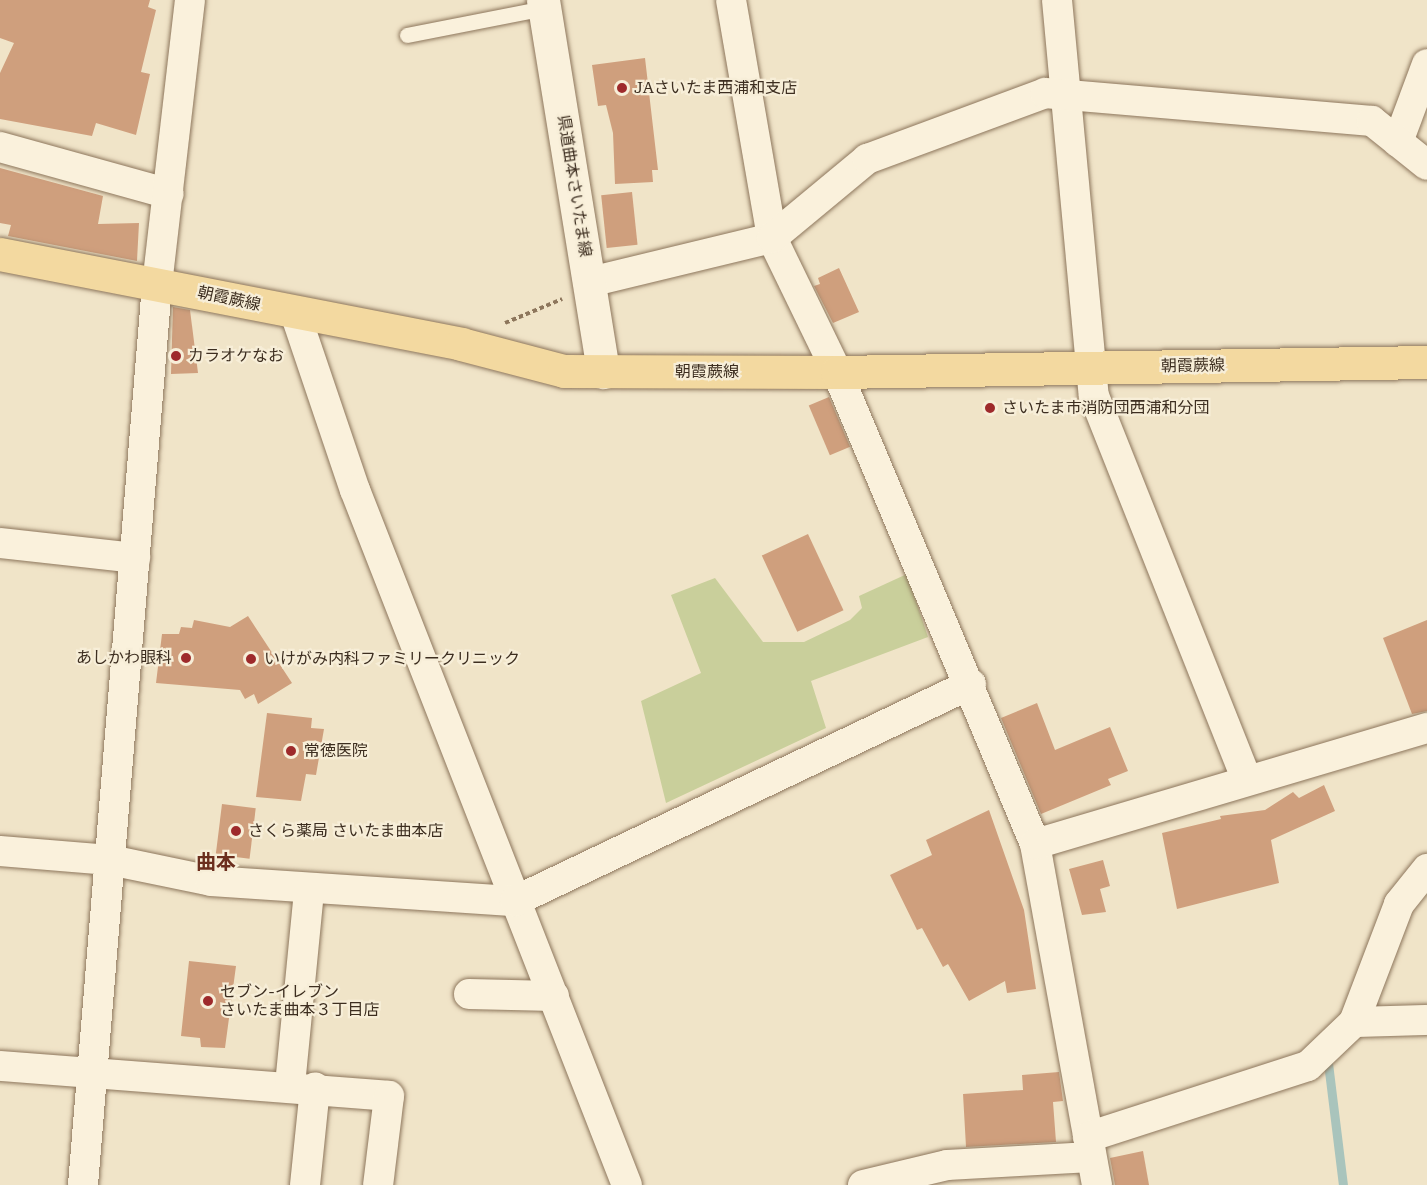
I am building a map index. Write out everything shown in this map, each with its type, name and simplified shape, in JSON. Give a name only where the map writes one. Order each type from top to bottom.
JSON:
[{"type":"main road","name":"県道曲本さいたま線","points":[[544,4],[603,372]]},
{"type":"main road","name":"朝霞蕨線","points":[[0,254],[461,344],[564,371],[837,372],[1427,362]]},
{"type":"street","points":[[83,1185],[157,285],[190,0]]},
{"type":"street","points":[[731,0],[772,238],[837,372],[971,684],[1035,844],[1092,1160]]},
{"type":"street","points":[[1057,0],[1062,93],[1093,368],[1094,396],[1247,780]]},
{"type":"street","points":[[1398,142],[1427,64]]},
{"type":"street","points":[[590,282],[772,238],[867,159],[1045,93],[1372,121],[1427,165]]},
{"type":"street","points":[[0,147],[169,194]]},
{"type":"street","points":[[295,313],[355,490],[627,1185]]},
{"type":"street","points":[[0,543],[135,558]]},
{"type":"street","points":[[0,851],[110,860],[211,881],[309,890],[515,901],[971,684]]},
{"type":"street","points":[[1035,844],[1427,728]]},
{"type":"street","points":[[863,1185],[947,1165],[1092,1160],[1308,1066],[1354,1022],[1399,904],[1427,868]]},
{"type":"street","points":[[304,1185],[302,1087],[309,890]]},
{"type":"street","points":[[469,994],[554,996]]},
{"type":"street","points":[[1354,1022],[1427,1020]]},
{"type":"street","points":[[0,1067],[302,1087],[389,1096],[378,1185]]},
{"type":"lane","points":[[407,35],[544,4]]},
{"type":"path","points":[[461,344],[571,296],[590,282]]},
{"type":"green space","points":[[907,574],[928,637],[811,681],[826,728],[666,803],[641,701],[701,673],[671,595],[715,578],[763,642],[804,642],[850,620],[862,608],[859,596]]},
{"type":"building","points":[[0,0],[150,0],[148,7],[156,10],[141,72],[150,74],[136,135],[96,123],[92,136],[0,119],[0,73],[14,43],[0,38]]},
{"type":"building","points":[[645,58],[658,170],[652,170],[653,182],[615,184],[613,133],[606,105],[598,106],[592,65]]},
{"type":"building","points":[[0,168],[103,196],[98,224],[139,223],[137,261],[8,236],[11,225],[0,223]]},
{"type":"building","points":[[632,192],[638,245],[607,248],[601,195]]},
{"type":"building","points":[[839,268],[859,312],[833,323],[814,286],[820,284],[818,278]]},
{"type":"building","points":[[173,307],[190,310],[198,373],[171,374]]},
{"type":"building","points":[[829,397],[850,447],[830,455],[809,406]]},
{"type":"building","points":[[808,534],[843,610],[797,632],[762,556]]},
{"type":"building","points":[[248,616],[292,683],[258,704],[254,694],[245,699],[240,690],[156,683],[162,634],[179,634],[181,627],[192,628],[194,620],[230,627]]},
{"type":"building","points":[[1427,620],[1427,711],[1412,714],[1383,638]]},
{"type":"building","points":[[1037,703],[1055,750],[1110,727],[1128,771],[1108,779],[1111,785],[1041,814],[1001,718]]},
{"type":"building","name":"常徳医院","points":[[267,713],[312,718],[311,728],[324,729],[316,775],[306,774],[301,801],[256,797]]},
{"type":"building","points":[[1324,785],[1335,811],[1271,840],[1279,883],[1177,909],[1162,833],[1221,819],[1220,816],[1265,810],[1293,792],[1299,798]]},
{"type":"building","name":"さくら薬局 さいたま曲本店","points":[[222,804],[256,808],[250,859],[216,855]]},
{"type":"building","points":[[989,810],[1024,910],[1036,989],[1007,993],[1005,981],[969,1001],[948,964],[943,967],[922,928],[917,930],[890,875],[932,855],[926,840]]},
{"type":"building","points":[[1103,860],[1110,886],[1100,889],[1106,912],[1082,915],[1069,869]]},
{"type":"building","name":"セブン-イレブン さいたま曲本３丁目店","points":[[189,961],[236,966],[225,1048],[201,1047],[200,1038],[181,1036]]},
{"type":"building","points":[[1059,1072],[1063,1101],[1053,1102],[1056,1142],[966,1147],[963,1094],[1023,1090],[1022,1075]]},
{"type":"building","points":[[1143,1151],[1149,1185],[1115,1185],[1110,1158]]},
{"type":"waterway","points":[[1328,1063],[1343,1185]]},
{"type":"place","name":"JAさいたま西浦和支店","points":[[622,88]]},
{"type":"place","name":"カラオケなお","points":[[176,356]]},
{"type":"place","name":"さいたま市消防団西浦和分団","points":[[990,408]]},
{"type":"place","name":"あしかわ眼科","points":[[186,658]]},
{"type":"place","name":"いけがみ内科ファミリークリニック","points":[[251,659]]},
{"type":"place","name":"常徳医院","points":[[291,751]]},
{"type":"place","name":"さくら薬局 さいたま曲本店","points":[[236,831]]},
{"type":"place","name":"セブン-イレブン さいたま曲本３丁目店","points":[[208,1001]]},
{"type":"district","name":"曲本","points":[[216,862]]}]
